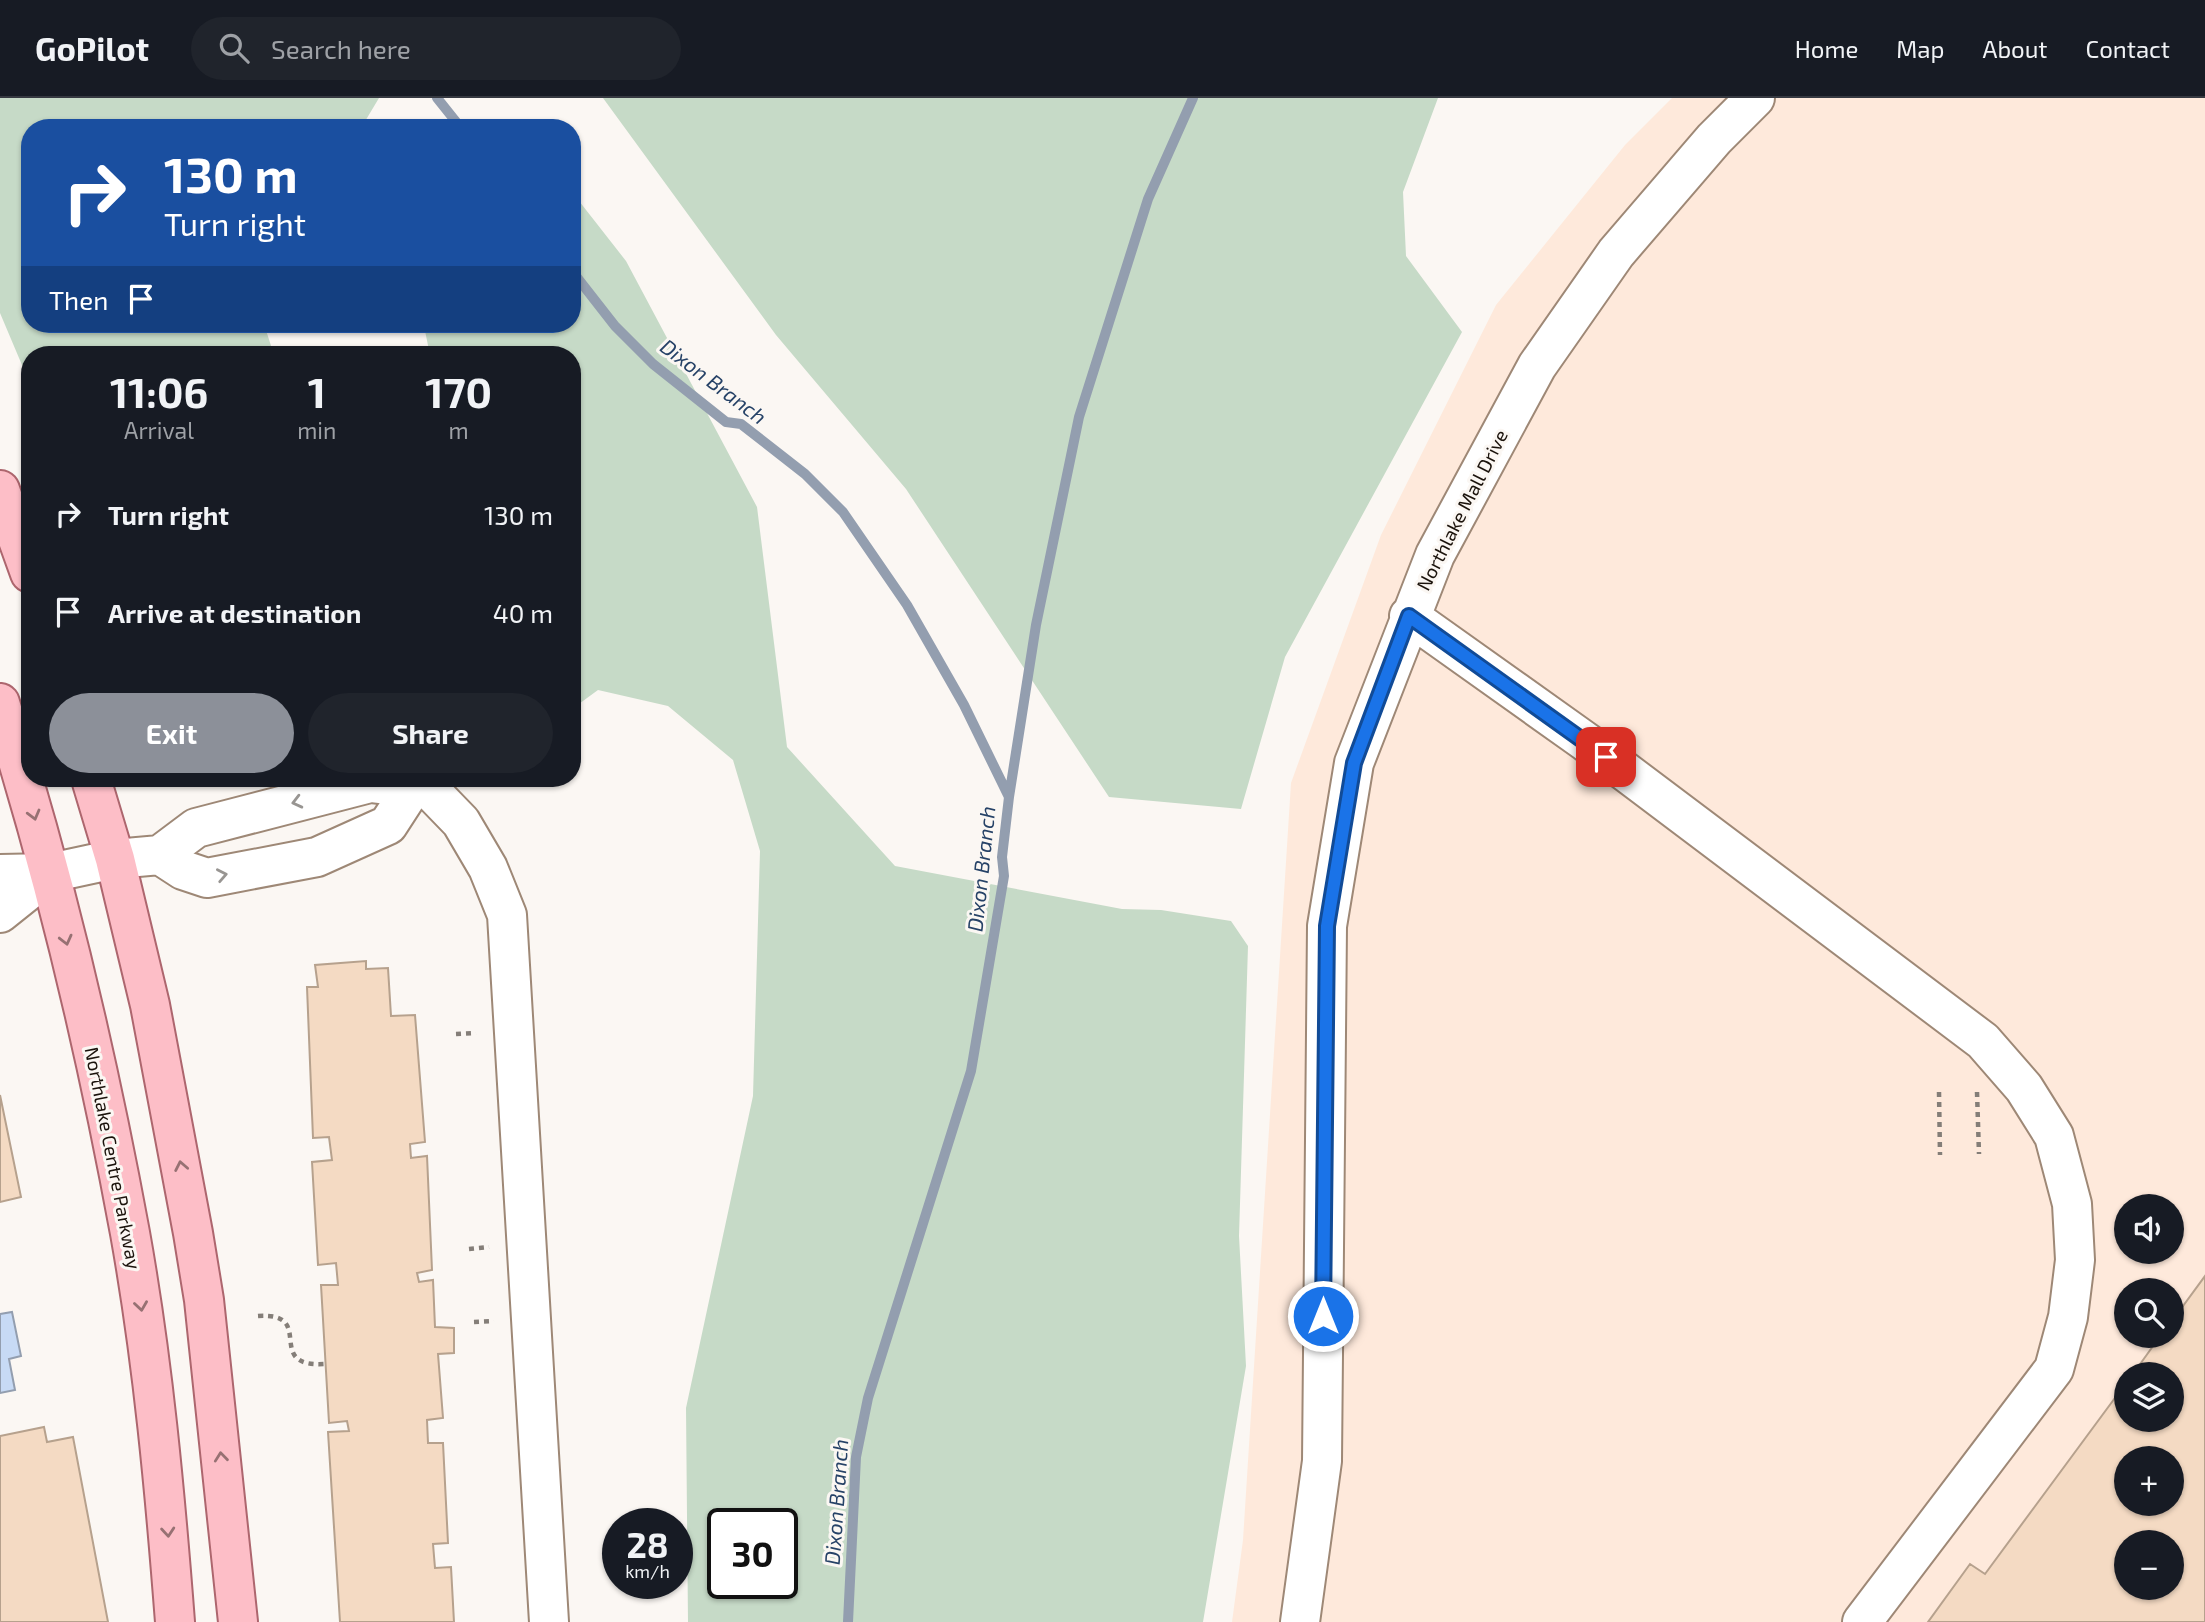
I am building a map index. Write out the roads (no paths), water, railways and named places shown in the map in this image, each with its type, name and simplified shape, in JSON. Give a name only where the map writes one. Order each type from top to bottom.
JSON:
[{"type":"main road","points":[[0,490],[21,548]]},
{"type":"main road","name":"Northlake Centre Parkway","points":[[0,703],[21,769]]},
{"type":"main road","name":"Northlake Centre Parkway","points":[[27,787],[50,873],[101,1092],[130,1234],[162,1474],[175,1622]]},
{"type":"main road","points":[[93,787],[115,859],[150,1005],[204,1300],[238,1622]]},
{"type":"street","name":"Northlake Mall Drive","points":[[1300,1622],[1322,1461],[1327,926],[1354,763],[1435,555],[1537,366],[1616,253],[1714,139],[1755,98]]},
{"type":"street","points":[[1409,616],[1586,742],[1983,1041],[2024,1088],[2054,1136],[2072,1204],[2075,1260],[2068,1317],[2054,1369],[1862,1622]]},
{"type":"street","points":[[0,874],[50,873],[115,859],[160,855],[196,828],[355,787]]},
{"type":"street","points":[[404,787],[430,790],[461,822],[488,868],[507,915],[549,1622]]},
{"type":"street","points":[[160,855],[183,870],[207,878],[317,857],[388,825],[412,788]]},
{"type":"street","points":[[0,913],[50,873]]},
{"type":"water","points":[[12,1312],[21,1356],[9,1359],[15,1390],[0,1393],[0,1314]]},
{"type":"waterway","name":"Dixon Branch","points":[[437,98],[454,119]]},
{"type":"waterway","name":"Dixon Branch","points":[[848,1622],[856,1457],[868,1398],[971,1071],[1004,876],[1002,857],[1009,797],[1036,625],[1079,417],[1148,199],[1193,98]]},
{"type":"waterway","name":"Dixon Branch","points":[[581,283],[615,326],[653,364],[726,422],[741,424],[805,474],[843,512],[907,605],[964,705],[1009,797]]}]
